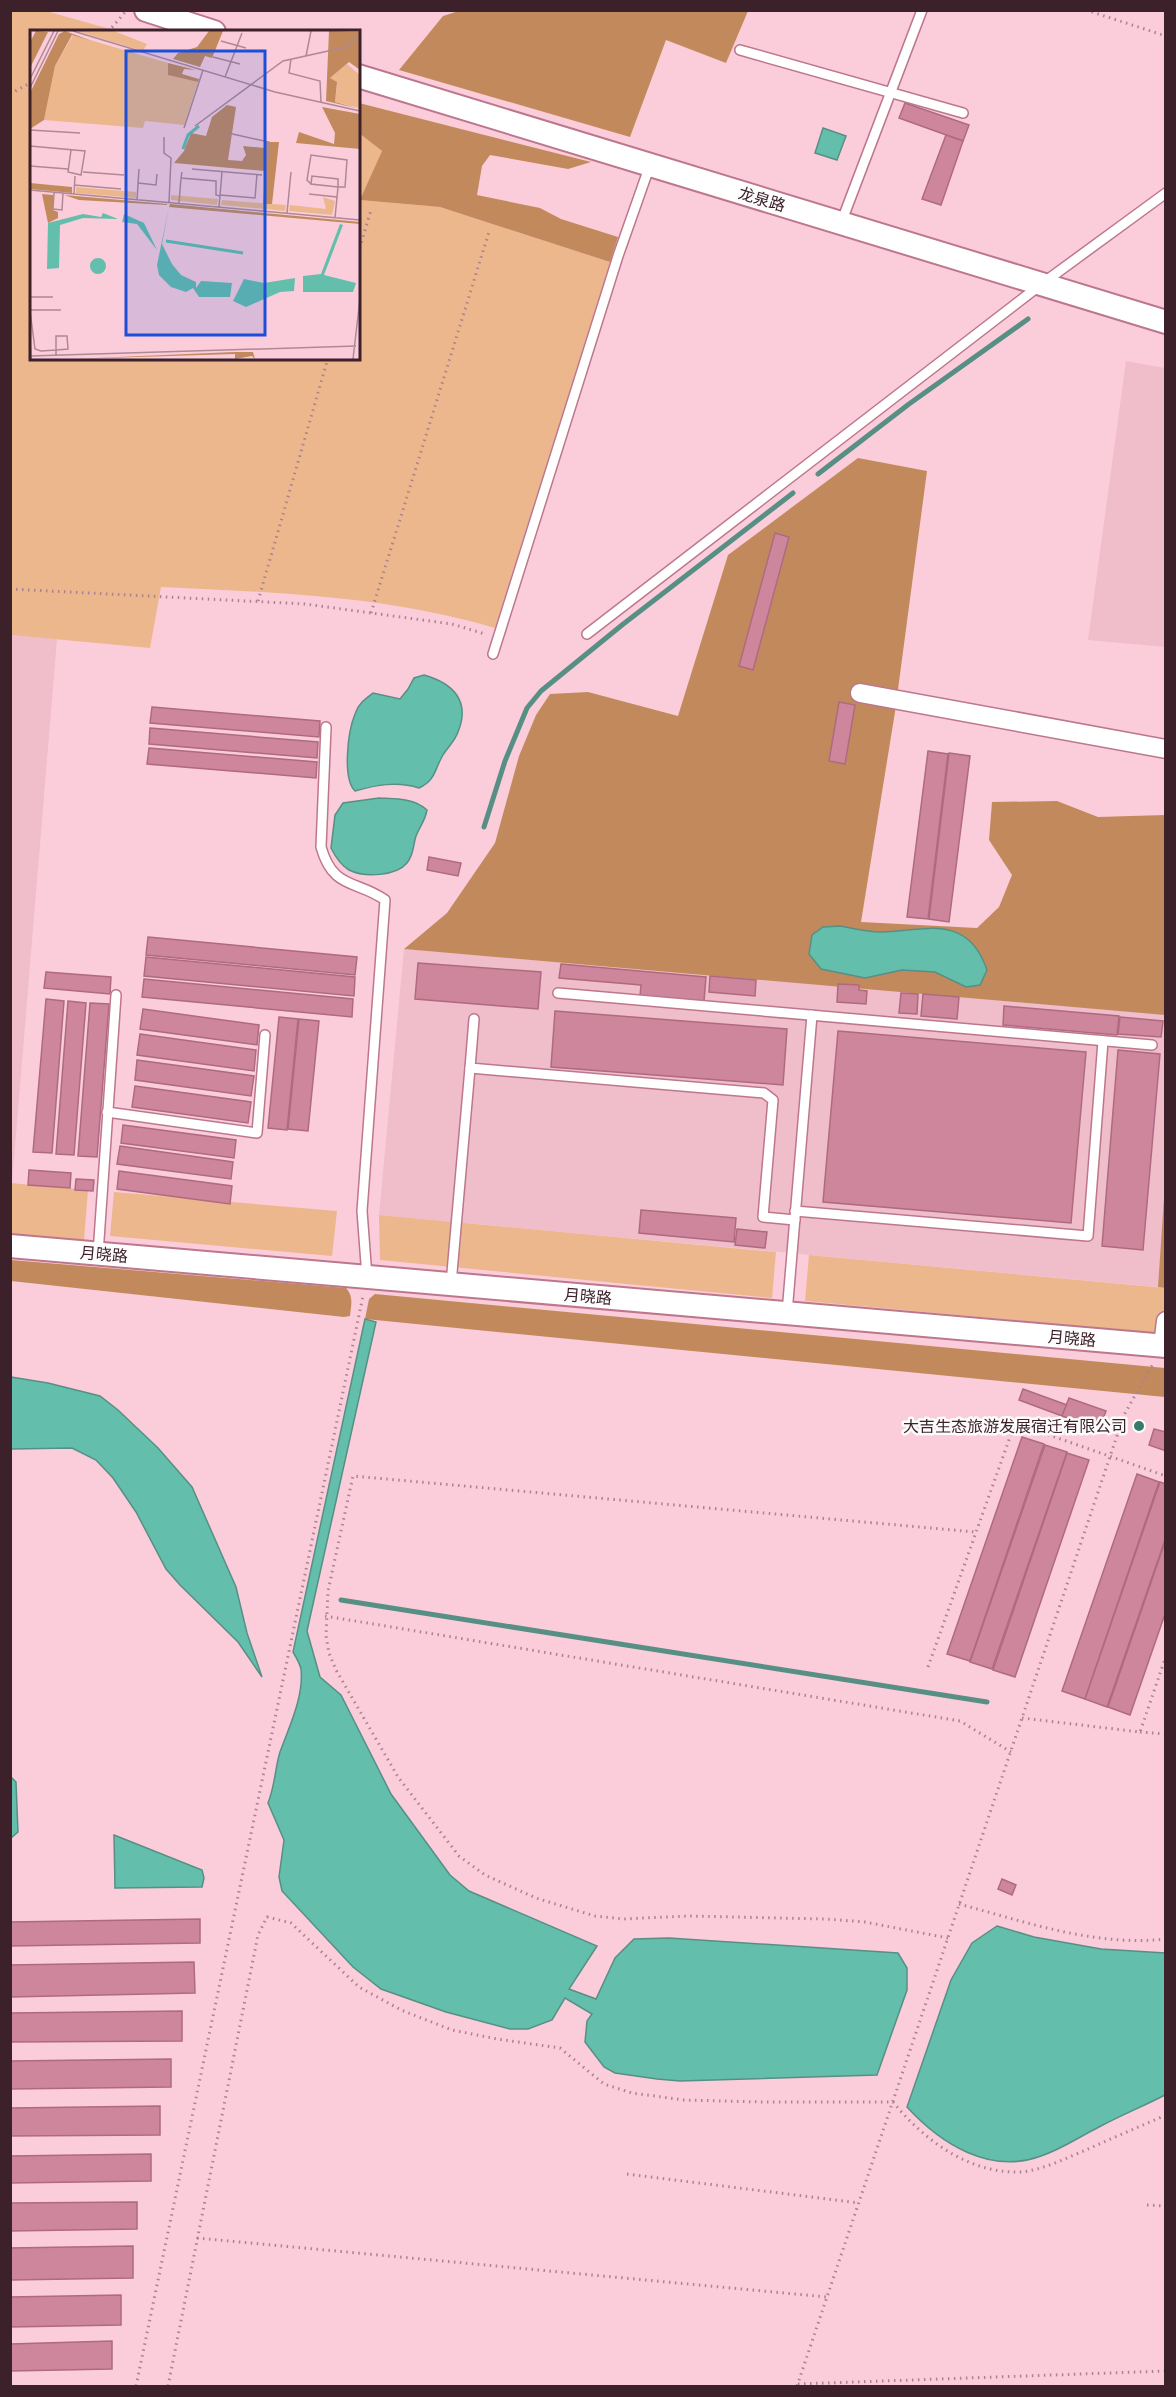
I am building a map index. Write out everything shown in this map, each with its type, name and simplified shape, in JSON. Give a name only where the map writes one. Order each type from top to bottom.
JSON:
[{"type":"street","points":[[146,10],[208,30]]},
{"type":"street","name":"龙泉路","points":[[360,77],[1166,322]]},
{"type":"street","points":[[860,693],[1166,749]]},
{"type":"street","name":"月晓路","points":[[10,1246],[1164,1346]]},
{"type":"street","points":[[1164,1346],[1166,1321]]},
{"type":"lane","points":[[841,223],[922,10]]},
{"type":"lane","points":[[740,50],[963,113]]},
{"type":"lane","points":[[493,654],[618,256],[650,165]]},
{"type":"lane","points":[[587,634],[1043,283],[1166,193]]},
{"type":"lane","points":[[326,727],[321,847],[324,858],[331,871],[347,884],[376,894],[385,900],[362,1211],[367,1276]]},
{"type":"lane","points":[[558,993],[1152,1045]]},
{"type":"lane","points":[[98,1254],[116,995]]},
{"type":"lane","points":[[787,1313],[812,1015]]},
{"type":"lane","points":[[451,1284],[474,1019]]},
{"type":"lane","points":[[107,1112],[257,1133],[265,1035]]},
{"type":"lane","points":[[470,1068],[764,1093],[773,1100],[763,1217],[795,1216],[1088,1236],[1103,1041]]},
{"type":"path","points":[[110,30],[127,10]]},
{"type":"path","points":[[1086,10],[1166,36]]},
{"type":"path","points":[[10,94],[30,83]]},
{"type":"path","points":[[360,247],[371,210]]},
{"type":"path","points":[[370,613],[489,231]]},
{"type":"path","points":[[258,601],[327,360]]},
{"type":"path","points":[[10,589],[305,603],[452,624],[497,639]]},
{"type":"path","points":[[136,2386],[367,1276]]},
{"type":"path","points":[[1164,1346],[1124,1415],[797,2385],[1166,2371]]},
{"type":"path","points":[[928,1667],[1015,1423],[1166,1476]]},
{"type":"path","points":[[948,1938],[865,1922],[826,1919],[688,1916],[623,1919],[596,1916],[536,1898],[485,1875],[459,1856],[398,1777],[336,1670],[326,1636],[325,1617],[328,1592],[353,1476],[975,1532]]},
{"type":"path","points":[[325,1617],[960,1721],[1011,1752]]},
{"type":"path","points":[[1140,1732],[1166,1656]]},
{"type":"path","points":[[1022,1718],[1166,1734]]},
{"type":"path","points":[[959,1904],[1065,1932],[1095,1937],[1166,1939]]},
{"type":"path","points":[[168,2386],[258,1935],[267,1917],[291,1923],[359,1987],[401,2010],[452,2030],[560,2048],[604,2084],[632,2093],[684,2100],[893,2102]]},
{"type":"path","points":[[893,2102],[911,2124],[936,2145],[991,2170],[1022,2172],[1054,2163],[1166,2115]]},
{"type":"path","points":[[627,2174],[859,2203]]},
{"type":"path","points":[[1147,2205],[1166,2206]]},
{"type":"path","points":[[196,2238],[827,2297]]},
{"type":"shaded area","points":[[10,11],[46,11],[113,30],[30,30],[30,360],[360,360],[360,134],[382,151],[361,200],[440,207],[610,262],[495,628],[454,617],[371,602],[330,597],[161,587],[150,648],[11,635]]},
{"type":"shaded area","points":[[459,11],[748,11],[726,63],[666,40],[630,137],[399,70],[443,16]]},
{"type":"shaded area","points":[[360,103],[591,162],[568,169],[490,155],[482,166],[477,195],[540,208],[561,219],[618,237],[610,262],[440,207],[360,200],[382,151],[360,134]]},
{"type":"shaded area","points":[[823,128],[846,136],[837,160],[815,153]]},
{"type":"shaded area","points":[[1126,361],[1165,368],[1165,647],[1088,640]]},
{"type":"shaded area","points":[[858,458],[927,471],[895,712],[861,922],[977,928],[999,907],[1012,875],[989,840],[992,802],[1057,801],[1098,817],[1165,815],[1165,1015],[404,949],[447,913],[495,843],[519,756],[536,715],[550,694],[588,692],[678,716],[728,555]]},
{"type":"shaded area","points":[[10,635],[57,639],[12,1183],[10,1183]]},
{"type":"shaded area","points":[[424,675],[450,688],[456,694],[462,711],[457,735],[443,755],[434,774],[429,782],[419,788],[387,785],[355,791],[351,785],[347,765],[350,731],[358,707],[373,693],[400,699],[414,678]]},
{"type":"shaded area","points":[[379,798],[411,801],[427,810],[426,814],[407,863],[396,871],[388,873],[371,875],[356,873],[344,866],[331,848],[335,815],[343,803]]},
{"type":"shaded area","points":[[841,926],[877,932],[944,929],[969,940],[979,952],[987,970],[980,985],[966,987],[935,972],[902,970],[865,978],[821,969],[809,954],[812,935],[823,927]]},
{"type":"shaded area","points":[[404,949],[1165,1014],[1166,1186],[1158,1287],[379,1215]]},
{"type":"shaded area","points":[[10,1183],[88,1190],[84,1240],[11,1234]]},
{"type":"shaded area","points":[[1165,1184],[1166,1288],[1158,1287]]},
{"type":"shaded area","points":[[114,1192],[337,1211],[332,1256],[110,1236]]},
{"type":"shaded area","points":[[379,1215],[776,1252],[772,1298],[380,1260]]},
{"type":"shaded area","points":[[809,1255],[1165,1288],[1165,1334],[805,1301]]},
{"type":"shaded area","points":[[11,1260],[346,1288],[351,1298],[350,1316],[11,1281]]},
{"type":"shaded area","points":[[375,1294],[1165,1368],[1165,1397],[365,1319],[369,1299]]},
{"type":"shaded area","points":[[365,1319],[376,1322],[307,1631],[320,1677],[341,1695],[391,1794],[450,1875],[469,1891],[597,1946],[569,1989],[596,1999],[615,1958],[634,1939],[669,1938],[898,1953],[907,1968],[907,1990],[877,2075],[680,2081],[615,2073],[604,2067],[585,2042],[587,2021],[592,2014],[565,1998],[552,2020],[528,2029],[510,2029],[446,2012],[381,1989],[353,1967],[282,1891],[279,1877],[284,1840],[268,1803],[280,1752],[295,1712],[300,1690],[301,1669],[293,1652]]},
{"type":"shaded area","points":[[11,1377],[48,1383],[100,1396],[158,1448],[192,1487],[236,1587],[247,1633],[262,1677],[238,1642],[166,1569],[136,1512],[113,1478],[96,1460],[72,1448],[11,1449]]},
{"type":"shaded area","points":[[11,1777],[16,1782],[18,1832],[11,1838]]},
{"type":"shaded area","points":[[114,1835],[202,1870],[204,1878],[202,1887],[115,1888]]},
{"type":"shaded area","points":[[997,1926],[1034,1937],[1101,1949],[1165,1953],[1165,2095],[1056,2150],[1022,2161],[1003,2162],[985,2159],[951,2144],[920,2121],[907,2107],[951,1980],[972,1943]]},
{"type":"building","points":[[905,103],[969,125],[963,141],[899,118]]},
{"type":"building","points":[[946,135],[963,141],[941,205],[922,199]]},
{"type":"building","points":[[775,533],[789,537],[753,670],[739,666]]},
{"type":"building","points":[[839,702],[855,705],[845,764],[829,761]]},
{"type":"building","points":[[152,707],[320,721],[319,737],[150,723]]},
{"type":"building","points":[[150,728],[318,742],[317,758],[149,744]]},
{"type":"building","points":[[149,748],[317,762],[316,778],[147,764]]},
{"type":"building","points":[[928,751],[948,754],[928,919],[907,917]]},
{"type":"building","points":[[949,753],[970,756],[949,922],[929,919]]},
{"type":"building","points":[[429,857],[461,863],[458,876],[427,870]]},
{"type":"building","points":[[148,937],[357,957],[355,975],[146,955]]},
{"type":"building","points":[[146,957],[355,977],[354,996],[144,976]]},
{"type":"building","points":[[418,963],[541,972],[538,1009],[415,999]]},
{"type":"building","points":[[561,964],[706,977],[704,1001],[640,996],[641,985],[559,978]]},
{"type":"building","points":[[46,972],[111,977],[110,994],[44,988]]},
{"type":"building","points":[[710,976],[756,980],[755,996],[709,992]]},
{"type":"building","points":[[144,979],[353,999],[352,1017],[142,997]]},
{"type":"building","points":[[838,984],[859,985],[859,990],[867,991],[866,1004],[837,1002]]},
{"type":"building","points":[[901,993],[918,994],[917,1014],[899,1013]]},
{"type":"building","points":[[923,994],[959,997],[957,1019],[921,1016]]},
{"type":"building","points":[[46,999],[64,1001],[52,1153],[33,1152]]},
{"type":"building","points":[[68,1001],[86,1003],[74,1155],[56,1154]]},
{"type":"building","points":[[90,1003],[109,1004],[97,1157],[78,1156]]},
{"type":"building","points":[[1004,1006],[1119,1016],[1117,1035],[1003,1025]]},
{"type":"building","points":[[143,1009],[259,1025],[257,1045],[140,1029]]},
{"type":"building","points":[[555,1011],[787,1029],[783,1085],[551,1067]]},
{"type":"building","points":[[279,1017],[298,1019],[287,1130],[268,1128]]},
{"type":"building","points":[[1120,1017],[1163,1021],[1161,1037],[1118,1034]]},
{"type":"building","points":[[299,1019],[319,1021],[308,1131],[288,1129]]},
{"type":"building","points":[[838,1031],[1086,1052],[1071,1223],[823,1202]]},
{"type":"building","points":[[140,1034],[256,1050],[254,1071],[137,1055]]},
{"type":"building","points":[[1118,1050],[1160,1054],[1143,1250],[1102,1246]]},
{"type":"building","points":[[137,1060],[254,1076],[251,1096],[135,1080]]},
{"type":"building","points":[[135,1086],[251,1102],[248,1123],[132,1107]]},
{"type":"building","points":[[123,1125],[236,1140],[234,1158],[121,1143]]},
{"type":"building","points":[[120,1146],[233,1162],[231,1179],[117,1164]]},
{"type":"building","points":[[29,1170],[71,1173],[70,1188],[28,1185]]},
{"type":"building","points":[[119,1171],[232,1186],[230,1204],[117,1189]]},
{"type":"building","points":[[76,1179],[94,1180],[93,1191],[75,1190]]},
{"type":"building","points":[[641,1210],[736,1218],[734,1242],[639,1233]]},
{"type":"building","points":[[737,1229],[767,1232],[765,1248],[735,1245]]},
{"type":"building","points":[[1023,1389],[1067,1405],[1062,1416],[1019,1400]]},
{"type":"building","points":[[1069,1398],[1106,1411],[1099,1429],[1062,1416]]},
{"type":"building","points":[[1154,1429],[1166,1432],[1166,1451],[1149,1445]]},
{"type":"building","points":[[1022,1437],[1044,1444],[970,1661],[947,1654]]},
{"type":"building","points":[[1045,1445],[1067,1452],[992,1669],[970,1662]]},
{"type":"building","points":[[1067,1453],[1089,1460],[1015,1677],[993,1670]]},
{"type":"building","points":[[1137,1474],[1159,1482],[1085,1699],[1062,1691]]},
{"type":"building","points":[[1160,1482],[1166,1484],[1166,1537],[1107,1707],[1085,1699]]},
{"type":"building","points":[[1166,1539],[1166,1611],[1130,1715],[1108,1707]]},
{"type":"building","points":[[1002,1879],[1016,1885],[1012,1895],[998,1889]]},
{"type":"building","points":[[200,1919],[200,1943],[10,1946],[10,1922]]},
{"type":"building","points":[[194,1962],[195,1993],[10,1997],[10,1965]]},
{"type":"building","points":[[182,2011],[182,2041],[10,2042],[10,2013]]},
{"type":"building","points":[[171,2059],[171,2087],[10,2089],[10,2061]]},
{"type":"building","points":[[160,2106],[160,2135],[10,2136],[10,2108]]},
{"type":"building","points":[[151,2154],[151,2181],[10,2183],[10,2156]]},
{"type":"building","points":[[137,2202],[137,2229],[10,2231],[10,2203]]},
{"type":"building","points":[[133,2246],[133,2278],[10,2280],[10,2248]]},
{"type":"building","points":[[121,2295],[121,2325],[10,2327],[10,2297]]},
{"type":"building","points":[[112,2341],[112,2369],[10,2371],[10,2344]]},
{"type":"waterway","points":[[818,474],[909,404],[1028,319]]},
{"type":"waterway","points":[[484,827],[505,761],[527,708],[541,691],[622,625],[793,493]]},
{"type":"waterway","points":[[341,1600],[987,1702]]},
{"type":"place","name":"大吉生态旅游发展宿迁有限公司","points":[[1139,1426]]}]
